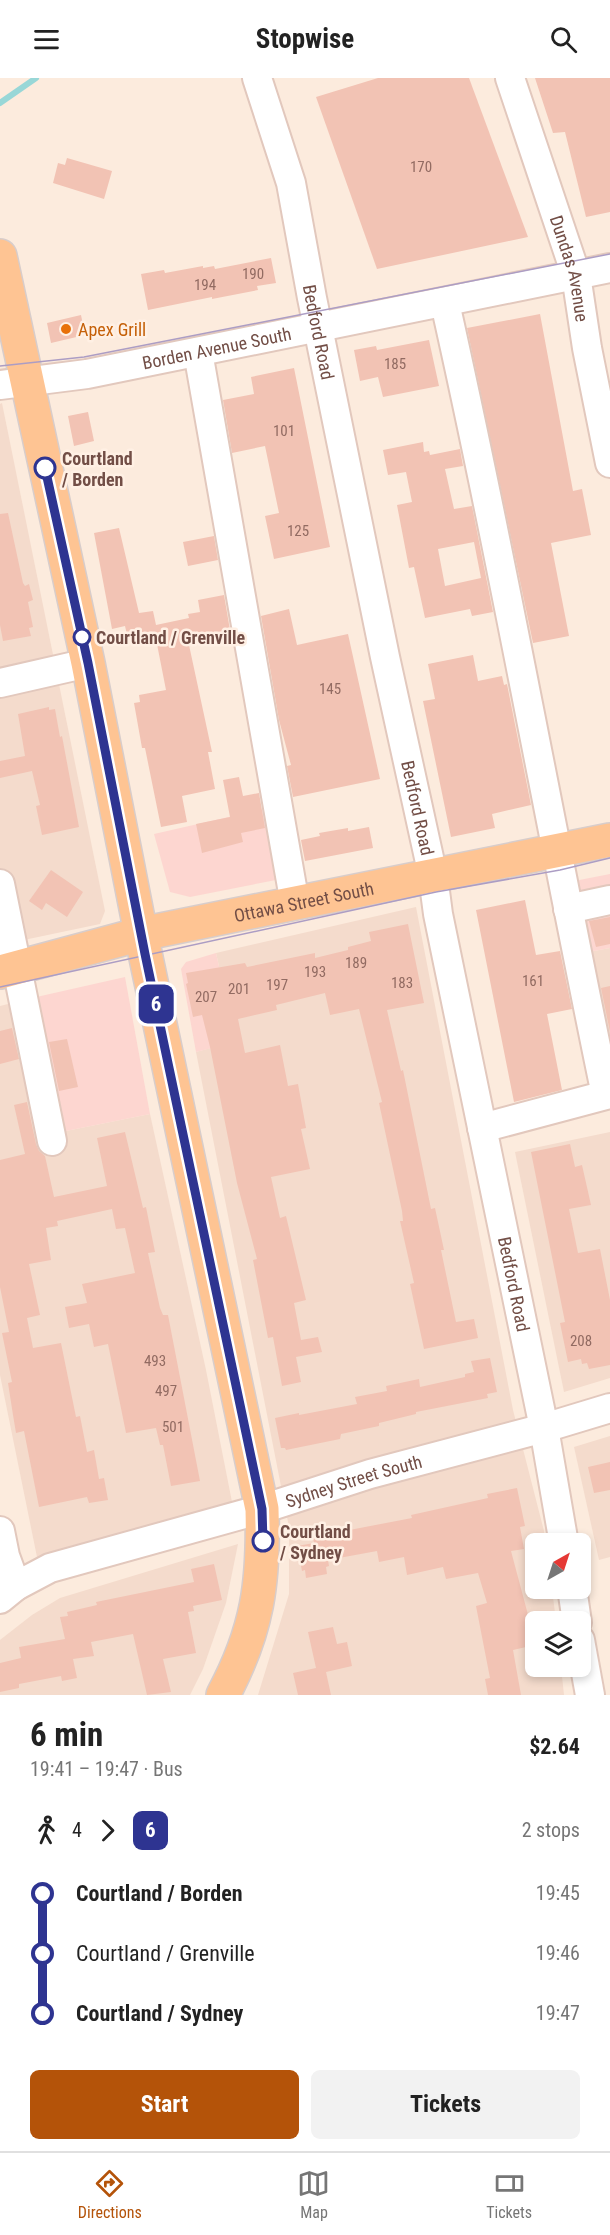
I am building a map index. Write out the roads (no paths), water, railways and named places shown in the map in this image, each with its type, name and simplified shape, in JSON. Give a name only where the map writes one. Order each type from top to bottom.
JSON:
[{"type":"main road","points":[[0,256],[13,383],[88,663],[141,934],[262,1509],[261,1585],[253,1625],[239,1666],[223,1695]]},
{"type":"main road","name":"Ottawa Street South","points":[[8,970],[141,934],[610,840]]},
{"type":"street","name":"Bedford Road","points":[[257,78],[291,183],[318,329],[385,657],[433,876],[438,914],[544,1428],[562,1533]]},
{"type":"street","name":"Dundas Avenue","points":[[510,78],[576,275],[587,348],[610,463]]},
{"type":"street","name":"Borden Avenue South","points":[[13,383],[87,374],[610,268]]},
{"type":"street","points":[[445,303],[476,438],[606,1095],[482,1128]]},
{"type":"street","points":[[198,352],[295,904]]},
{"type":"street","points":[[0,683],[88,663]]},
{"type":"street","points":[[0,884],[8,970],[52,1142]]},
{"type":"street","points":[[568,909],[610,900]]},
{"type":"street","name":"Sydney Street South","points":[[8,1592],[50,1568],[262,1509],[286,1499],[370,1474],[610,1408]]},
{"type":"street","points":[[0,1531],[8,1592]]},
{"type":"street","points":[[587,1677],[590,1695]]},
{"type":"waterway","points":[[0,103],[36,78]]},
{"type":"tram line","points":[[0,366],[84,357],[610,254]]},
{"type":"tram line","points":[[0,987],[436,892],[560,870],[610,858]]},
{"type":"place","name":"Apex Grill","points":[[66,329]]},
{"type":"place","name":"Courtland / Borden","points":[[45,468]]},
{"type":"place","name":"Courtland / Grenville","points":[[82,637]]},
{"type":"place","name":"Courtland / Sydney","points":[[263,1541]]}]
